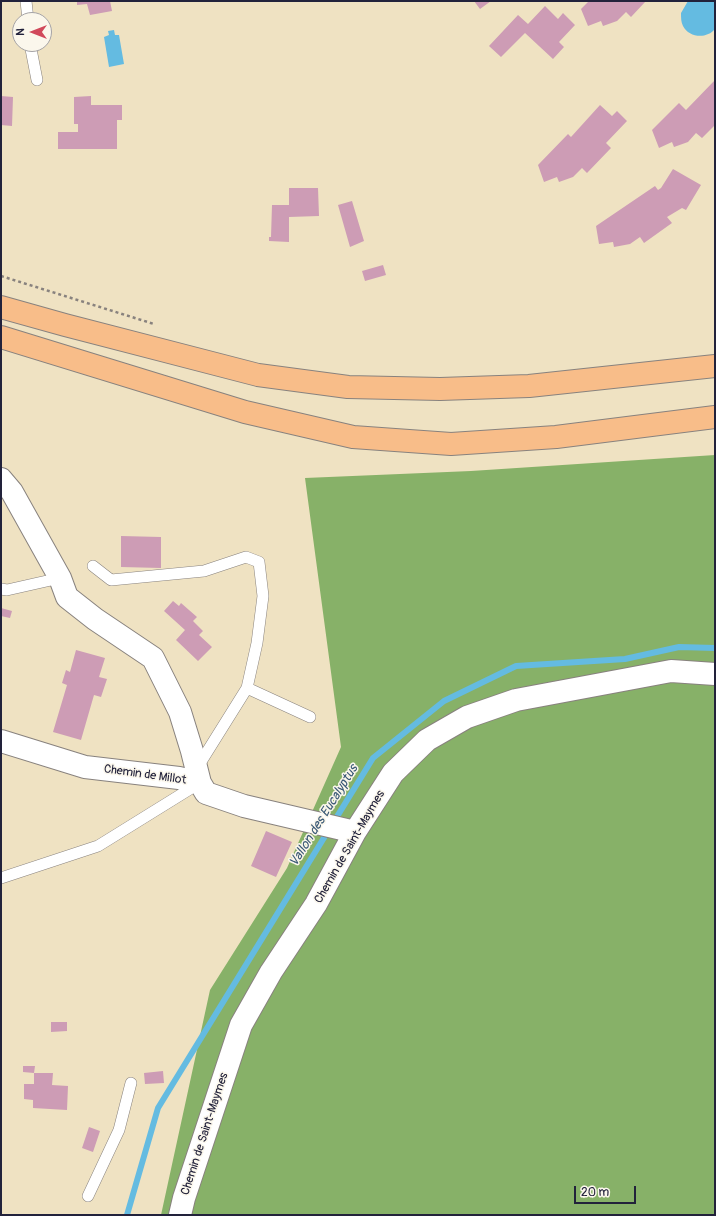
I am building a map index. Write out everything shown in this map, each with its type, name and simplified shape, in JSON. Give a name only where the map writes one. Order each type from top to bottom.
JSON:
[{"type":"main road","points":[[1,307],[258,375],[348,387],[440,389],[529,386],[715,366]]},
{"type":"main road","points":[[1,337],[245,412],[353,437],[451,444],[556,437],[715,417]]},
{"type":"street","points":[[1,479],[12,492],[60,578],[67,597],[94,619],[153,658],[180,712],[198,776]]},
{"type":"street","name":"Chemin de Saint-Maymes","points":[[180,1215],[184,1198],[241,1025],[270,972],[316,904],[348,830],[393,773],[427,740],[467,717],[516,700],[671,671],[715,674]]},
{"type":"street","name":"Chemin de Millot","points":[[1,741],[85,767],[179,778],[198,776],[206,793],[244,806],[348,830]]},
{"type":"lane","points":[[26,1],[27,12]]},
{"type":"lane","points":[[32,52],[37,80]]},
{"type":"lane","points":[[1,878],[98,846],[198,776],[247,688],[257,643],[263,596],[259,562],[246,557],[204,571],[111,580],[93,566]]},
{"type":"lane","points":[[1,589],[7,590],[60,578]]},
{"type":"lane","points":[[247,688],[310,717]]},
{"type":"lane","points":[[88,1196],[119,1130],[131,1083]]},
{"type":"path","points":[[1,276],[157,325]]},
{"type":"green space","points":[[715,455],[715,1215],[161,1215],[210,990],[287,868],[341,747],[305,478],[471,471]]},
{"type":"water","points":[[688,1],[715,1],[715,29],[712,32],[703,36],[698,36],[689,33],[686,30],[682,23],[681,13]]},
{"type":"water","points":[[114,30],[115,35],[119,35],[124,64],[109,67],[104,37],[109,35],[108,31]]},
{"type":"building","points":[[77,1],[110,1],[112,11],[90,15],[87,4],[77,5]]},
{"type":"building","points":[[474,1],[491,1],[480,9]]},
{"type":"building","points":[[589,1],[646,1],[631,17],[626,12],[617,21],[603,26],[601,21],[588,26],[581,9]]},
{"type":"building","points":[[545,6],[558,19],[563,13],[575,25],[559,42],[564,47],[553,59],[525,33],[501,57],[489,46],[518,15],[528,24]]},
{"type":"building","points":[[715,80],[715,125],[702,138],[696,133],[688,142],[674,147],[672,142],[659,148],[652,130],[679,103],[686,110]]},
{"type":"building","points":[[1,96],[13,97],[12,126],[1,125]]},
{"type":"building","points":[[91,96],[91,105],[122,105],[122,120],[117,120],[117,149],[58,149],[58,132],[78,132],[78,124],[74,124],[74,97]]},
{"type":"building","points":[[600,105],[612,116],[617,111],[627,121],[606,143],[611,148],[587,173],[582,168],[573,177],[559,182],[557,177],[544,182],[538,165],[568,134],[571,137]]},
{"type":"building","points":[[673,169],[701,185],[686,210],[682,208],[667,217],[672,223],[644,243],[640,237],[630,244],[614,247],[613,242],[599,244],[596,226],[655,186],[658,190],[661,188]]},
{"type":"building","points":[[289,188],[318,188],[319,216],[289,217],[289,242],[269,241],[269,237],[271,237],[272,205],[289,205]]},
{"type":"building","points":[[352,201],[364,241],[350,247],[338,205]]},
{"type":"building","points":[[383,265],[386,275],[365,281],[362,271]]},
{"type":"building","points":[[121,536],[161,537],[161,568],[121,567]]},
{"type":"building","points":[[173,601],[179,606],[181,603],[197,617],[193,621],[203,631],[199,635],[212,647],[198,661],[176,640],[185,630],[164,611]]},
{"type":"building","points":[[1,608],[12,611],[10,618],[1,616]]},
{"type":"building","points":[[76,650],[105,658],[99,677],[107,679],[101,697],[94,695],[81,740],[53,732],[67,685],[62,683],[66,670],[70,672]]},
{"type":"building","points":[[266,831],[292,842],[276,877],[251,866]]},
{"type":"building","points":[[51,1022],[67,1022],[67,1031],[51,1032]]},
{"type":"building","points":[[23,1066],[35,1066],[34,1073],[23,1072]]},
{"type":"building","points":[[163,1071],[164,1083],[145,1084],[144,1073]]},
{"type":"building","points":[[34,1073],[53,1073],[52,1085],[68,1086],[67,1110],[33,1108],[33,1100],[24,1099],[24,1084],[34,1084]]},
{"type":"building","points":[[89,1127],[100,1131],[93,1152],[82,1148]]},
{"type":"waterway","name":"Vallon des Eucalyptus","points":[[127,1215],[158,1108],[373,758],[444,701],[516,666],[625,659],[679,647],[715,648]]}]
